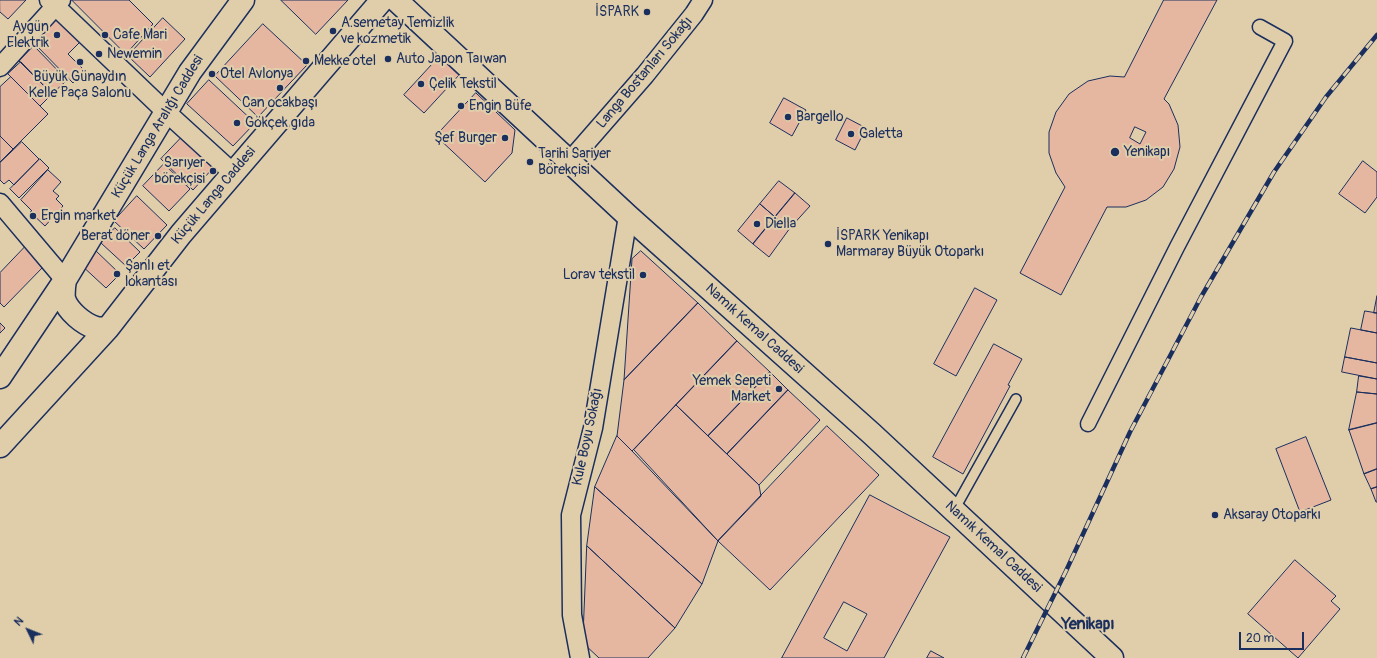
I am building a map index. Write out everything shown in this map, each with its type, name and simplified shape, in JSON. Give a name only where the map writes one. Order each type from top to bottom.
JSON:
[{"type":"street","name":"Küçük Langa Aralığı Caddesi","points":[[0,378],[65,280],[190,72],[243,0]]},
{"type":"street","name":"Küçük Langa Caddesi","points":[[0,446],[108,328],[181,234],[382,0]]},
{"type":"street","name":"Namık Kemal Caddesi","points":[[396,0],[628,216],[872,434],[1112,658]]},
{"type":"street","name":"Langa Bostanları Sokağı","points":[[570,161],[645,75],[694,14],[703,0]]},
{"type":"street","points":[[0,67],[55,2],[166,111],[233,173]]},
{"type":"street","points":[[1088,424],[1177,247],[1285,41],[1260,27]]},
{"type":"street","points":[[0,203],[65,280],[63,291],[64,300],[72,311],[82,321],[96,328],[108,328]]},
{"type":"street","name":"Kule Boyu Sokağı","points":[[580,658],[572,615],[571,515],[593,428],[628,216]]},
{"type":"lane","points":[[954,510],[1016,399]]},
{"type":"building","points":[[0,0],[26,0],[8,19],[0,12]]},
{"type":"building","points":[[72,0],[129,0],[153,24],[126,54]]},
{"type":"building","points":[[281,0],[348,0],[316,34]]},
{"type":"building","points":[[1164,0],[1217,0],[1164,99],[1169,104],[1178,125],[1180,147],[1174,169],[1163,187],[1146,200],[1126,207],[1107,207],[1061,295],[1020,273],[1065,187],[1056,173],[1049,153],[1049,132],[1056,112],[1069,94],[1088,81],[1110,76],[1124,77]]},
{"type":"building","points":[[58,17],[81,41],[68,54],[85,71],[73,83],[33,42]]},
{"type":"building","points":[[163,18],[185,39],[150,77],[128,56]]},
{"type":"building","points":[[263,24],[307,65],[258,117],[215,76]]},
{"type":"building","points":[[34,46],[67,80],[52,94],[19,61]]},
{"type":"building","points":[[440,56],[460,74],[424,113],[404,95]]},
{"type":"building","points":[[21,62],[52,94],[40,106],[8,74]]},
{"type":"building","points":[[11,77],[48,114],[13,149],[0,136],[0,87]]},
{"type":"building","points":[[209,80],[255,123],[233,146],[187,104]]},
{"type":"building","points":[[476,93],[515,130],[512,153],[485,182],[436,136]]},
{"type":"building","name":"Bargello","points":[[784,98],[806,110],[792,136],[770,123]]},
{"type":"building","name":"Galetta","points":[[847,118],[866,128],[855,150],[836,140]]},
{"type":"building","points":[[1135,127],[1146,132],[1140,144],[1130,138]]},
{"type":"building","points":[[0,136],[13,149],[0,162]]},
{"type":"building","points":[[182,137],[214,167],[193,190],[161,159]]},
{"type":"building","points":[[22,142],[39,159],[14,185],[9,180],[4,184],[0,180],[0,163]]},
{"type":"building","points":[[40,159],[49,168],[19,198],[10,189]]},
{"type":"building","points":[[1363,161],[1377,172],[1377,197],[1365,213],[1339,194]]},
{"type":"building","points":[[164,164],[190,189],[169,211],[143,186]]},
{"type":"building","points":[[48,170],[61,182],[53,191],[59,196],[56,199],[63,206],[45,226],[30,212],[32,211],[21,200]]},
{"type":"building","points":[[779,181],[795,193],[775,217],[760,204]]},
{"type":"building","points":[[795,193],[810,206],[790,228],[775,217]]},
{"type":"building","points":[[137,196],[167,225],[144,249],[114,221]]},
{"type":"building","name":"Diella","points":[[760,204],[775,217],[753,244],[738,231]]},
{"type":"building","points":[[775,217],[790,228],[769,257],[753,244]]},
{"type":"building","points":[[115,228],[140,252],[126,266],[101,243]]},
{"type":"building","points":[[25,247],[44,266],[4,307],[0,303],[0,273]]},
{"type":"building","points":[[94,249],[120,274],[106,288],[80,264]]},
{"type":"building","points":[[641,251],[698,303],[624,380],[632,259]]},
{"type":"building","points":[[975,288],[997,300],[956,376],[934,364]]},
{"type":"building","points":[[1377,296],[1377,313],[1374,313]]},
{"type":"building","points":[[698,303],[737,341],[632,451],[617,436],[624,380]]},
{"type":"building","points":[[1365,311],[1377,313],[1377,333],[1361,330]]},
{"type":"building","points":[[0,323],[5,328],[0,333]]},
{"type":"building","points":[[1351,328],[1377,333],[1377,363],[1345,357]]},
{"type":"building","points":[[737,341],[770,372],[708,436],[676,405]]},
{"type":"building","points":[[994,344],[1022,359],[1008,385],[1010,386],[963,474],[933,457]]},
{"type":"building","points":[[1345,357],[1377,363],[1377,379],[1342,372]]},
{"type":"building","points":[[770,372],[788,390],[727,454],[708,436]]},
{"type":"building","points":[[1359,376],[1377,379],[1377,394],[1357,392]]},
{"type":"building","points":[[788,390],[820,420],[759,485],[727,454]]},
{"type":"building","points":[[1357,392],[1377,394],[1377,423],[1349,430]]},
{"type":"building","points":[[676,405],[759,485],[761,496],[718,541],[634,450]]},
{"type":"building","points":[[1377,423],[1377,469],[1364,474],[1349,430]]},
{"type":"building","points":[[827,426],[879,475],[770,590],[718,541]]},
{"type":"building","points":[[617,436],[718,541],[702,584],[595,487]]},
{"type":"building","points":[[1306,437],[1331,500],[1300,512],[1276,449]]},
{"type":"building","points":[[1377,469],[1377,487],[1371,489],[1364,474]]},
{"type":"building","points":[[595,487],[702,584],[675,628],[587,546]]},
{"type":"building","points":[[1377,487],[1377,502],[1376,502],[1371,489]]},
{"type":"building","points":[[870,495],[950,537],[884,658],[782,658]]},
{"type":"building","points":[[587,546],[675,628],[648,658],[599,658],[583,643]]},
{"type":"building","points":[[1295,560],[1336,596],[1331,601],[1340,609],[1298,658],[1248,614]]},
{"type":"building","points":[[844,602],[867,614],[847,651],[824,638]]},
{"type":"building","points":[[931,651],[944,658],[927,658]]},
{"type":"railway","points":[[1023,658],[1066,571],[1130,432],[1201,297],[1274,172],[1326,97],[1377,35]]},
{"type":"place","name":"İSPARK","points":[[647,12]]},
{"type":"place","name":"A.semetay Temizlik ve kozmetik","points":[[333,31]]},
{"type":"place","name":"Aygün Elektrik","points":[[57,35]]},
{"type":"place","name":"Cafe Mari","points":[[105,35]]},
{"type":"place","name":"Newemin","points":[[99,54]]},
{"type":"place","name":"Auto Japon Taıwan","points":[[388,59]]},
{"type":"place","name":"Mekke otel","points":[[306,61]]},
{"type":"place","name":"Büyük Günaydın Kelle Paça Salonu","points":[[80,62]]},
{"type":"place","name":"Otel Avlonya","points":[[212,74]]},
{"type":"place","name":"Çelik Tekstil","points":[[421,84]]},
{"type":"place","name":"Can ocakbaşı","points":[[280,88]]},
{"type":"place","name":"Engin Büfe","points":[[461,106]]},
{"type":"place","name":"Bargello","points":[[788,117]]},
{"type":"place","name":"Gökçek gıda","points":[[237,123]]},
{"type":"place","name":"Galetta","points":[[851,134]]},
{"type":"place","name":"Şef Burger","points":[[505,138]]},
{"type":"place","name":"Yenikapı","points":[[1115,152]]},
{"type":"place","name":"Tarihi Sariyer Börekçisi","points":[[530,162]]},
{"type":"place","name":"Sarıyer börekçisi","points":[[213,171]]},
{"type":"place","name":"Ergin market","points":[[33,216]]},
{"type":"place","name":"Diella","points":[[757,224]]},
{"type":"place","name":"Berat döner","points":[[158,236]]},
{"type":"place","name":"İSPARK Yenikapı Marmaray Büyük Otoparkı","points":[[828,244]]},
{"type":"place","name":"Şanlı et lokantası","points":[[117,274]]},
{"type":"place","name":"Lorav tekstil","points":[[643,275]]},
{"type":"place","name":"Yemek Sepeti Market","points":[[779,389]]},
{"type":"place","name":"Aksaray Otoparkı","points":[[1215,515]]},
{"type":"district","name":"Yenikapı","points":[[1088,625]]}]
